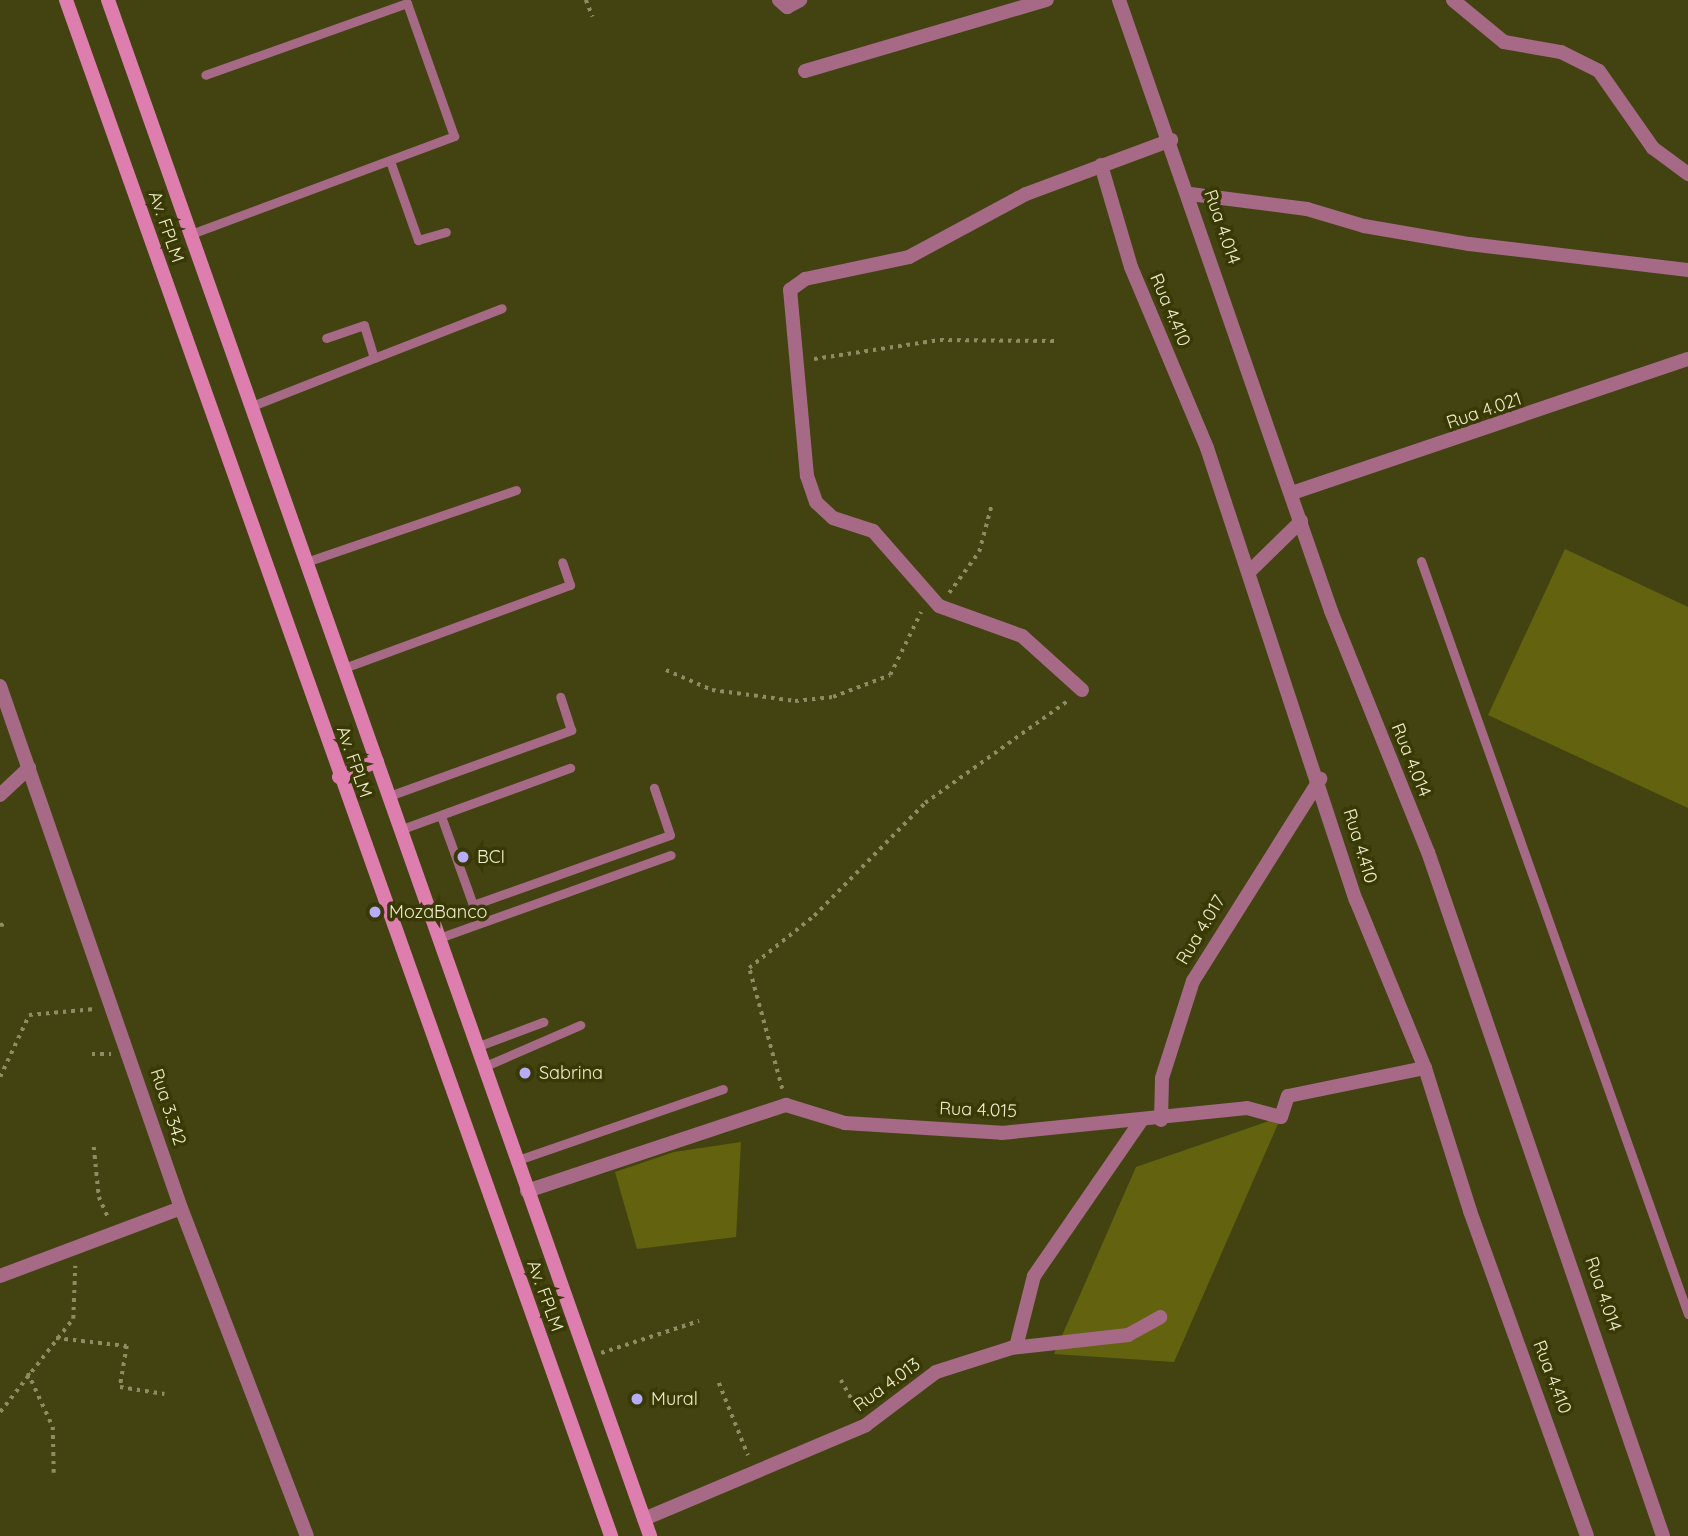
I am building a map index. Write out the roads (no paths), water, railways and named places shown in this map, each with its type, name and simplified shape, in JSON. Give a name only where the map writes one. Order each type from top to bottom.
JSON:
[{"type":"main road","name":"Av. FPLM","points":[[66,0],[339,776],[611,1536]]},
{"type":"main road","name":"Av. FPLM","points":[[108,0],[402,828],[515,1161],[650,1536]]},
{"type":"main road","points":[[339,776],[377,761]]},
{"type":"street","points":[[779,0],[787,7],[800,0]]},
{"type":"street","points":[[806,71],[1047,0]]},
{"type":"street","name":"Rua 4.014","points":[[1119,0],[1190,194],[1301,521],[1428,852],[1663,1536]]},
{"type":"street","points":[[1453,0],[1504,42],[1561,52],[1599,71],[1653,148],[1688,174]]},
{"type":"street","points":[[1082,690],[1022,636],[934,600],[873,531],[833,519],[816,502],[807,475],[798,361],[789,296],[796,284],[909,257],[1026,194],[1171,140]]},
{"type":"street","name":"Rua 4.410","points":[[1101,165],[1131,267],[1207,448],[1320,779],[1356,900],[1425,1068],[1470,1211],[1587,1536]]},
{"type":"street","points":[[1190,194],[1307,209],[1364,226],[1469,244],[1688,270]]},
{"type":"street","name":"Rua 4.021","points":[[1292,494],[1688,359]]},
{"type":"street","points":[[1249,572],[1301,521]]},
{"type":"street","name":"Rua 3.342","points":[[0,686],[114,1008],[181,1208],[307,1536]]},
{"type":"street","points":[[0,795],[29,768]]},
{"type":"street","name":"Rua 4.017","points":[[1161,1120],[1161,1078],[1193,981],[1320,779]]},
{"type":"street","name":"Rua 4.015","points":[[527,1191],[786,1105],[845,1124],[968,1132],[1161,1120],[1247,1108],[1281,1117],[1288,1097],[1425,1068]]},
{"type":"street","points":[[1016,1347],[1025,1302],[1043,1260],[1141,1121]]},
{"type":"street","points":[[0,1276],[181,1208]]},
{"type":"street","name":"Rua 4.013","points":[[644,1519],[754,1470],[866,1425],[916,1382],[1016,1347],[1128,1335],[1160,1317]]},
{"type":"lane","points":[[191,234],[454,136],[407,3],[205,75]]},
{"type":"lane","points":[[390,161],[418,240],[446,232]]},
{"type":"lane","points":[[252,406],[502,308]]},
{"type":"lane","points":[[326,338],[364,325],[374,358]]},
{"type":"lane","points":[[306,562],[516,490]]},
{"type":"lane","points":[[1421,561],[1688,1314]]},
{"type":"lane","points":[[344,668],[570,585],[562,562]]},
{"type":"lane","points":[[389,796],[571,730],[560,697]]},
{"type":"lane","points":[[402,828],[570,768]]},
{"type":"lane","points":[[441,816],[473,905],[670,835],[654,788]]},
{"type":"lane","points":[[439,938],[671,855]]},
{"type":"lane","points":[[476,1047],[543,1023]]},
{"type":"lane","points":[[482,1067],[580,1025]]},
{"type":"lane","points":[[515,1161],[723,1089]]},
{"type":"place","name":"BCI","points":[[463,857]]},
{"type":"place","name":"MozaBanco","points":[[375,912]]},
{"type":"place","name":"Sabrina","points":[[525,1073]]},
{"type":"place","name":"Mural","points":[[637,1399]]}]
